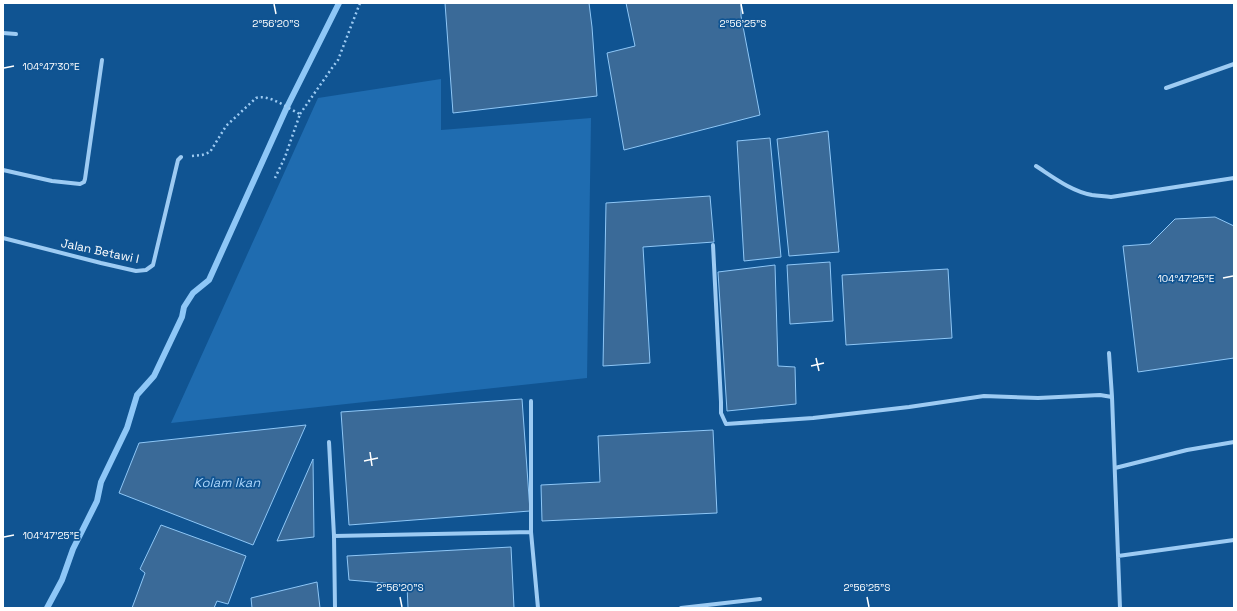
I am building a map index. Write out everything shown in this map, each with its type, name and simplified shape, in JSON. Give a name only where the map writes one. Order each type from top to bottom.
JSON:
[{"type":"street","points":[[3,33],[16,34]]},
{"type":"street","points":[[3,170],[52,181],[80,184],[84,182],[102,60]]},
{"type":"street","points":[[1166,88],[1234,64]]},
{"type":"street","name":"Jalan Betawi I","points":[[3,238],[100,263],[136,271],[146,270],[153,265],[178,160],[180,158]]},
{"type":"street","points":[[1036,166],[1073,188],[1091,195],[1111,197],[1234,178]]},
{"type":"street","points":[[713,245],[721,413],[726,424],[813,418],[909,407],[984,396],[1038,398],[1100,395],[1112,397]]},
{"type":"street","points":[[1109,353],[1120,608]]},
{"type":"street","points":[[531,401],[531,532],[538,608]]},
{"type":"street","points":[[329,442],[334,536],[335,608]]},
{"type":"street","points":[[1114,468],[1187,450],[1234,442]]},
{"type":"street","points":[[334,536],[531,532]]},
{"type":"street","points":[[1118,556],[1234,540]]},
{"type":"street","points":[[681,608],[760,599]]},
{"type":"path","points":[[275,178],[285,158],[300,114],[338,60],[360,3]]},
{"type":"path","points":[[180,158],[202,155],[210,152],[226,126],[256,98],[268,98],[300,114]]},
{"type":"shaded area","points":[[441,79],[441,130],[591,118],[587,378],[171,423],[318,98]]},
{"type":"water","points":[[445,3],[589,3],[597,96],[453,113]]},
{"type":"water","points":[[626,3],[741,3],[741,16],[760,115],[624,150],[607,53],[635,46]]},
{"type":"water","points":[[828,131],[839,252],[789,256],[777,139]]},
{"type":"water","points":[[770,138],[781,257],[744,261],[737,141]]},
{"type":"water","points":[[710,196],[714,242],[643,247],[650,363],[603,366],[606,203]]},
{"type":"water","points":[[1215,217],[1234,226],[1234,358],[1138,372],[1123,246],[1150,244],[1175,219]]},
{"type":"water","points":[[830,262],[833,321],[790,324],[787,265]]},
{"type":"water","points":[[775,265],[778,366],[795,367],[796,404],[727,411],[718,272]]},
{"type":"water","points":[[948,269],[952,338],[846,345],[842,275]]},
{"type":"water","points":[[522,399],[530,511],[349,525],[341,412]]},
{"type":"water","name":"Kolam Ikan","points":[[306,425],[253,545],[119,493],[139,443]]},
{"type":"water","points":[[713,430],[717,513],[542,521],[541,485],[600,482],[598,436]]},
{"type":"water","points":[[313,459],[314,537],[277,541]]},
{"type":"water","points":[[161,525],[246,556],[228,604],[217,601],[214,608],[132,608],[145,573],[140,569]]},
{"type":"water","points":[[511,547],[514,608],[408,608],[407,585],[349,580],[347,556]]},
{"type":"water","points":[[317,582],[320,608],[252,608],[251,598]]},
{"type":"waterway","points":[[47,608],[62,580],[73,549],[97,501],[101,482],[127,428],[137,395],[154,376],[182,317],[184,307],[193,293],[209,280],[287,107],[339,3]]}]
